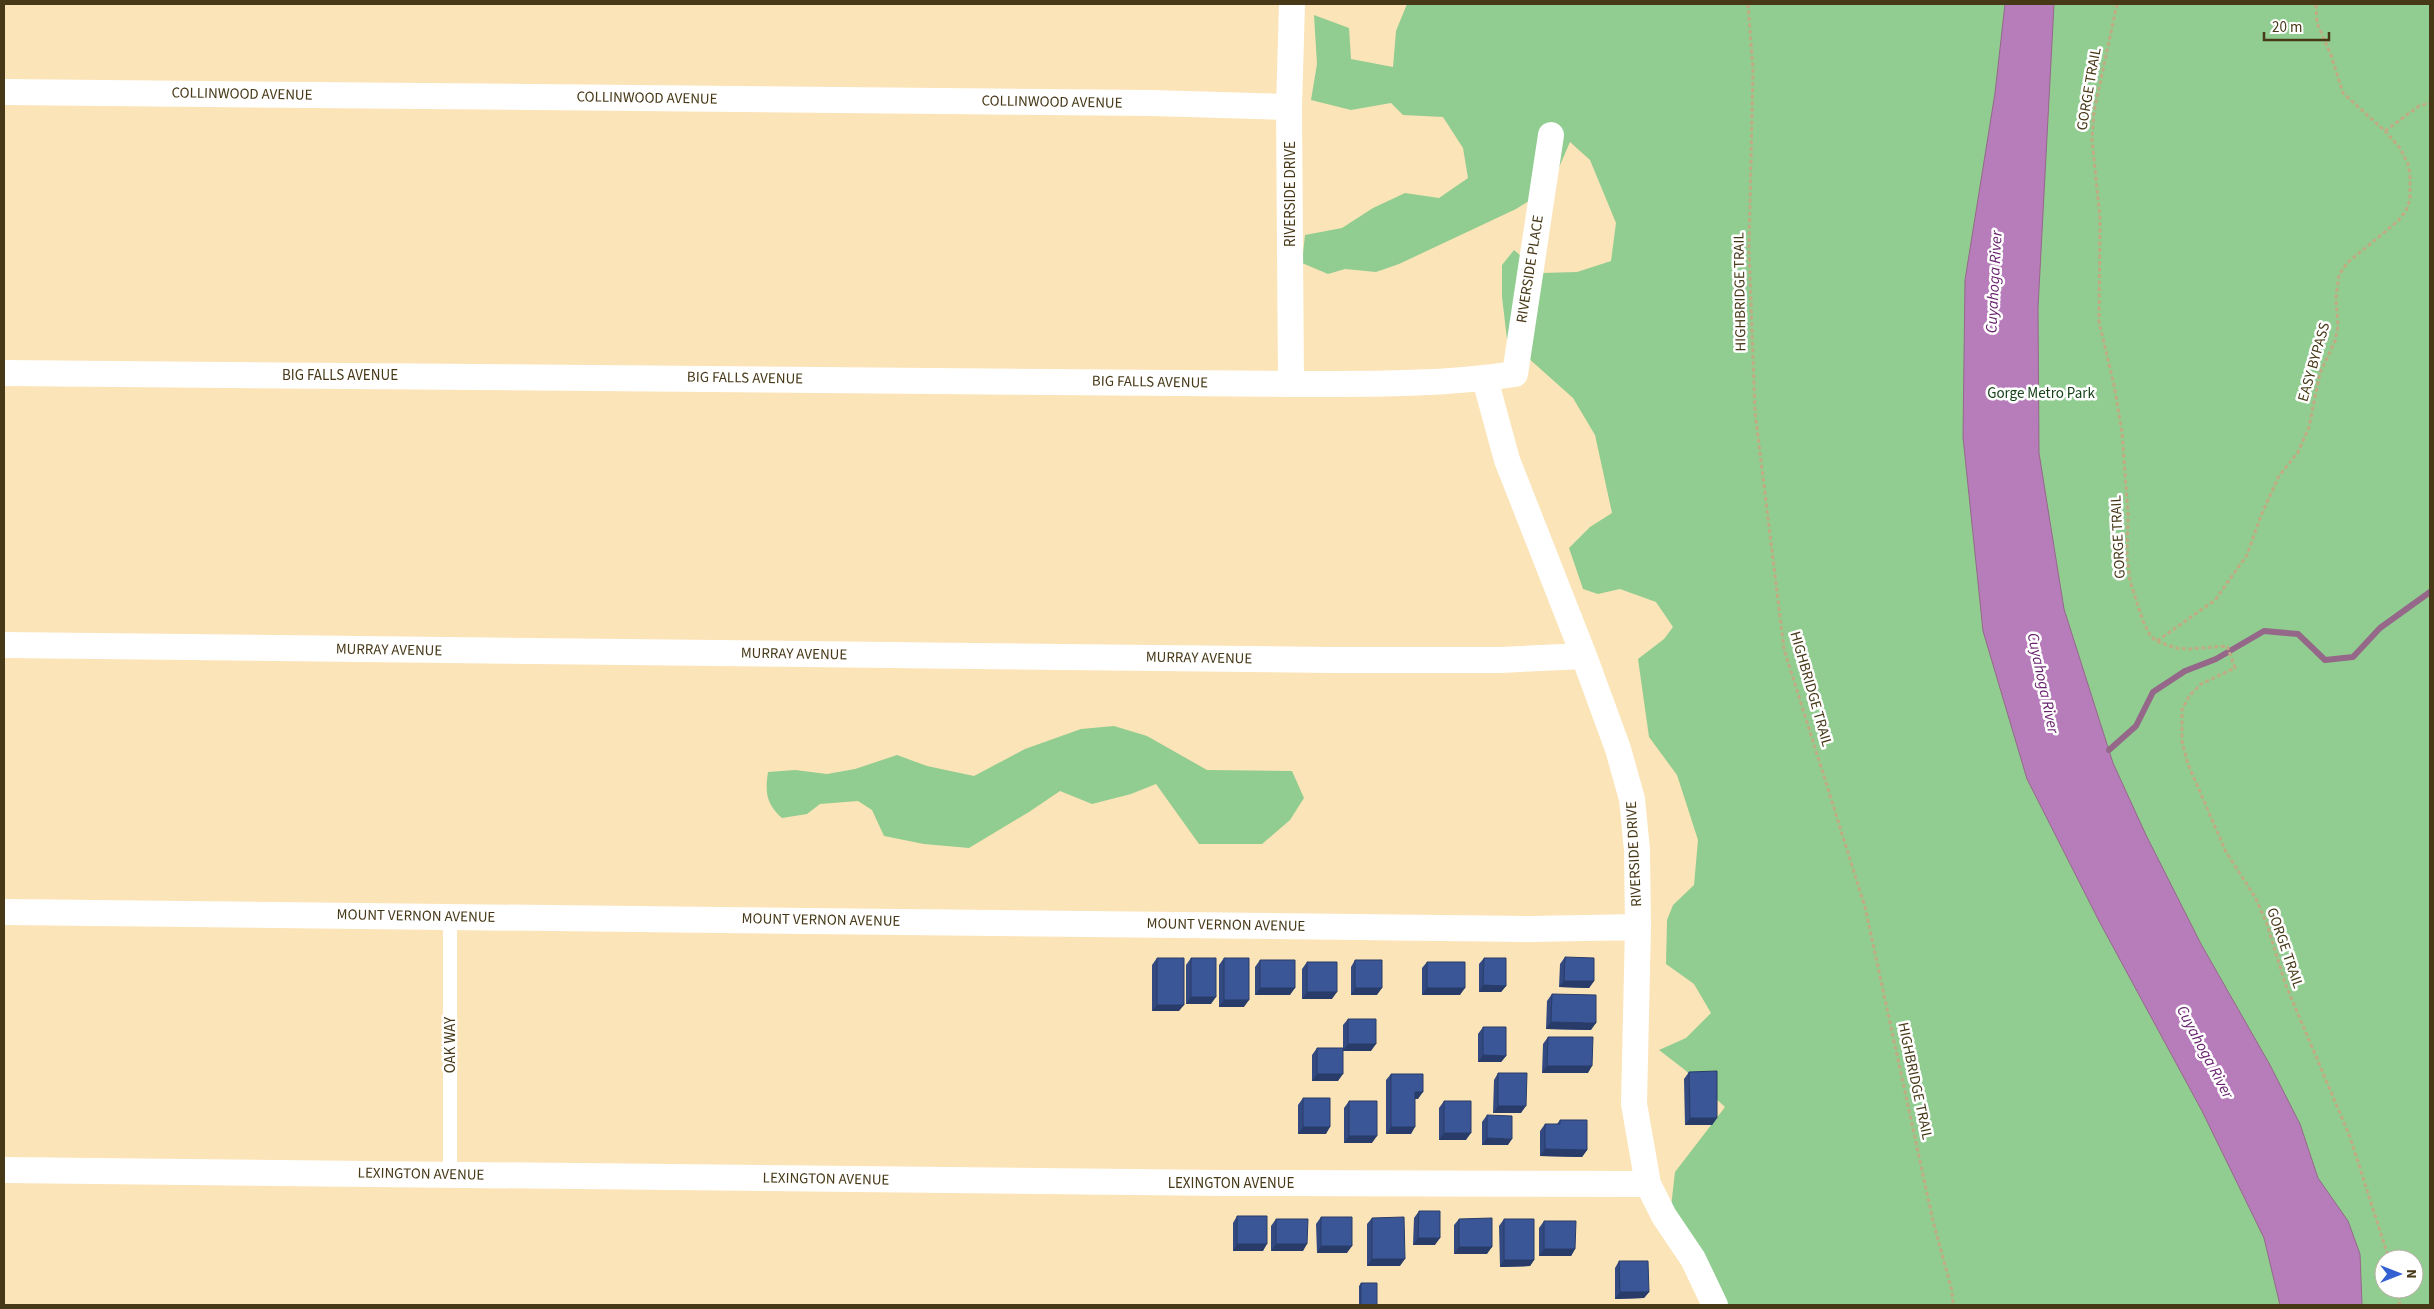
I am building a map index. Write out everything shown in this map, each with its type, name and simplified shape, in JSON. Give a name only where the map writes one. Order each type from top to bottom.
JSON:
[{"type":"street","name":"RIVERSIDE DRIVE","points":[[1291,384],[1290,107],[1292,4]]},
{"type":"street","name":"COLLINWOOD AVENUE","points":[[4,92],[1122,102],[1290,107]]},
{"type":"street","name":"RIVERSIDE PLACE","points":[[1485,379],[1514,374],[1551,135]]},
{"type":"street","name":"BIG FALLS AVENUE","points":[[4,372],[1291,384],[1402,384],[1485,379]]},
{"type":"street","name":"RIVERSIDE DRIVE","points":[[1485,379],[1507,460],[1618,748],[1632,799],[1637,850],[1638,928],[1634,1104],[1648,1184],[1664,1216],[1693,1258],[1715,1305]]},
{"type":"street","name":"MURRAY AVENUE","points":[[4,645],[1332,660],[1500,660],[1584,656]]},
{"type":"street","name":"MOUNT VERNON AVENUE","points":[[4,912],[1531,929],[1638,928]]},
{"type":"street","name":"LEXINGTON AVENUE","points":[[4,1170],[1234,1183],[1648,1184]]},
{"type":"lane","name":"OAK WAY","points":[[450,916],[450,1175]]},
{"type":"path","name":"HIGHBRIDGE TRAIL","points":[[1748,4],[1753,70],[1749,248],[1755,412],[1784,649],[1865,908],[1934,1221],[1952,1291],[1953,1305]]},
{"type":"path","name":"GORGE TRAIL","points":[[2117,4],[2094,112],[2092,139],[2100,219],[2099,322],[2114,385],[2122,432],[2128,514],[2127,556],[2130,580],[2143,621],[2150,635],[2156,641],[2176,648],[2227,646],[2235,668],[2201,684],[2189,696],[2182,710],[2181,726],[2186,757],[2226,852],[2255,896],[2267,924],[2285,983],[2350,1137],[2386,1249]]},
{"type":"path","name":"EASY BYPASS","points":[[2156,641],[2215,600],[2247,555],[2262,513],[2279,476],[2305,441],[2320,373],[2335,341],[2338,326],[2336,297],[2339,275],[2347,263],[2398,221],[2406,211],[2410,199],[2408,164],[2400,148],[2385,130],[2343,93],[2331,55],[2317,22],[2316,4]]},
{"type":"path","points":[[2385,130],[2419,106],[2430,103]]},
{"type":"green space","name":"Gorge Metro Park","points":[[1407,4],[2430,4],[2430,1305],[1728,1305],[1671,1207],[1675,1172],[1725,1107],[1685,1070],[1659,1050],[1686,1038],[1711,1013],[1694,984],[1666,964],[1667,920],[1673,905],[1694,885],[1698,840],[1677,775],[1649,737],[1638,659],[1664,639],[1673,627],[1656,602],[1620,589],[1598,594],[1583,589],[1569,548],[1590,527],[1612,513],[1595,435],[1573,398],[1507,339],[1502,297],[1502,265],[1514,250],[1541,273],[1577,272],[1611,261],[1616,223],[1590,160],[1570,142],[1550,188],[1516,209],[1399,264],[1376,272],[1345,269],[1328,274],[1302,263],[1305,235],[1342,228],[1373,208],[1405,193],[1439,198],[1468,178],[1463,148],[1443,117],[1403,115],[1391,103],[1351,110],[1311,100],[1317,64],[1314,15],[1349,28],[1351,59],[1393,67],[1396,31]]},
{"type":"green space","points":[[1114,726],[1147,736],[1207,770],[1292,771],[1304,798],[1290,820],[1262,844],[1199,844],[1156,784],[1131,794],[1092,804],[1060,791],[969,848],[924,844],[884,836],[872,810],[858,801],[820,804],[807,814],[782,818],[770,803],[767,792],[768,772],[795,770],[827,774],[855,769],[897,755],[927,766],[974,776],[1025,749],[1081,729]]},
{"type":"water","name":"Cuyahoga River","points":[[2005,4],[2054,4],[2038,308],[2039,453],[2064,609],[2113,763],[2146,835],[2201,944],[2270,1065],[2300,1124],[2318,1178],[2348,1221],[2360,1254],[2362,1305],[2280,1305],[2264,1238],[2202,1111],[2099,921],[2027,779],[1983,631],[1963,437],[1965,280],[1995,93]]},
{"type":"building","points":[[1565,957],[1594,958],[1594,981],[1564,981]]},
{"type":"building","points":[[1157,958],[1184,958],[1184,1005],[1157,1005]]},
{"type":"building","points":[[1191,958],[1216,958],[1216,997],[1191,997]]},
{"type":"building","points":[[1224,958],[1249,958],[1249,1000],[1224,1000]]},
{"type":"building","points":[[1484,958],[1506,958],[1506,986],[1483,985]]},
{"type":"building","points":[[1260,960],[1295,960],[1295,988],[1260,988]]},
{"type":"building","points":[[1355,960],[1382,960],[1382,988],[1355,988]]},
{"type":"building","points":[[1307,962],[1337,962],[1337,992],[1307,992]]},
{"type":"building","points":[[1427,962],[1465,962],[1465,988],[1427,988]]},
{"type":"building","points":[[1552,994],[1596,995],[1596,1023],[1551,1022]]},
{"type":"building","points":[[1348,1019],[1376,1019],[1376,1044],[1348,1044]]},
{"type":"building","points":[[1483,1027],[1506,1027],[1506,1056],[1483,1055]]},
{"type":"building","points":[[1548,1037],[1593,1037],[1592,1066],[1547,1066]]},
{"type":"building","points":[[1317,1048],[1343,1048],[1343,1074],[1317,1074]]},
{"type":"building","points":[[1717,1071],[1717,1118],[1690,1118],[1689,1072]]},
{"type":"building","points":[[1498,1073],[1527,1073],[1526,1106],[1498,1106]]},
{"type":"building","points":[[1391,1074],[1423,1074],[1423,1092],[1415,1092],[1415,1127],[1391,1127]]},
{"type":"building","points":[[1303,1098],[1330,1098],[1330,1127],[1303,1127]]},
{"type":"building","points":[[1349,1101],[1377,1101],[1377,1136],[1349,1136]]},
{"type":"building","points":[[1444,1101],[1471,1101],[1471,1133],[1444,1133]]},
{"type":"building","points":[[1487,1115],[1512,1116],[1512,1139],[1487,1138]]},
{"type":"building","points":[[1560,1120],[1587,1120],[1587,1150],[1545,1149],[1545,1124],[1560,1124]]},
{"type":"building","points":[[1419,1211],[1440,1211],[1440,1238],[1418,1238]]},
{"type":"building","points":[[1237,1216],[1267,1216],[1267,1244],[1237,1244]]},
{"type":"building","points":[[1321,1217],[1352,1217],[1352,1246],[1321,1246]]},
{"type":"building","points":[[1404,1217],[1405,1259],[1372,1259],[1372,1218]]},
{"type":"building","points":[[1492,1218],[1492,1247],[1459,1247],[1459,1219]]},
{"type":"building","points":[[1276,1219],[1308,1219],[1307,1244],[1276,1244]]},
{"type":"building","points":[[1504,1219],[1534,1219],[1534,1260],[1504,1260]]},
{"type":"building","points":[[1544,1221],[1576,1221],[1575,1249],[1544,1249]]},
{"type":"building","points":[[1619,1261],[1648,1261],[1649,1292],[1620,1292]]},
{"type":"building","points":[[1361,1283],[1377,1283],[1377,1305],[1361,1305]]},
{"type":"waterway","points":[[2109,750],[2136,726],[2153,692],[2185,671],[2216,659],[2264,631],[2298,634],[2325,660],[2353,657],[2380,628],[2430,592]]}]
